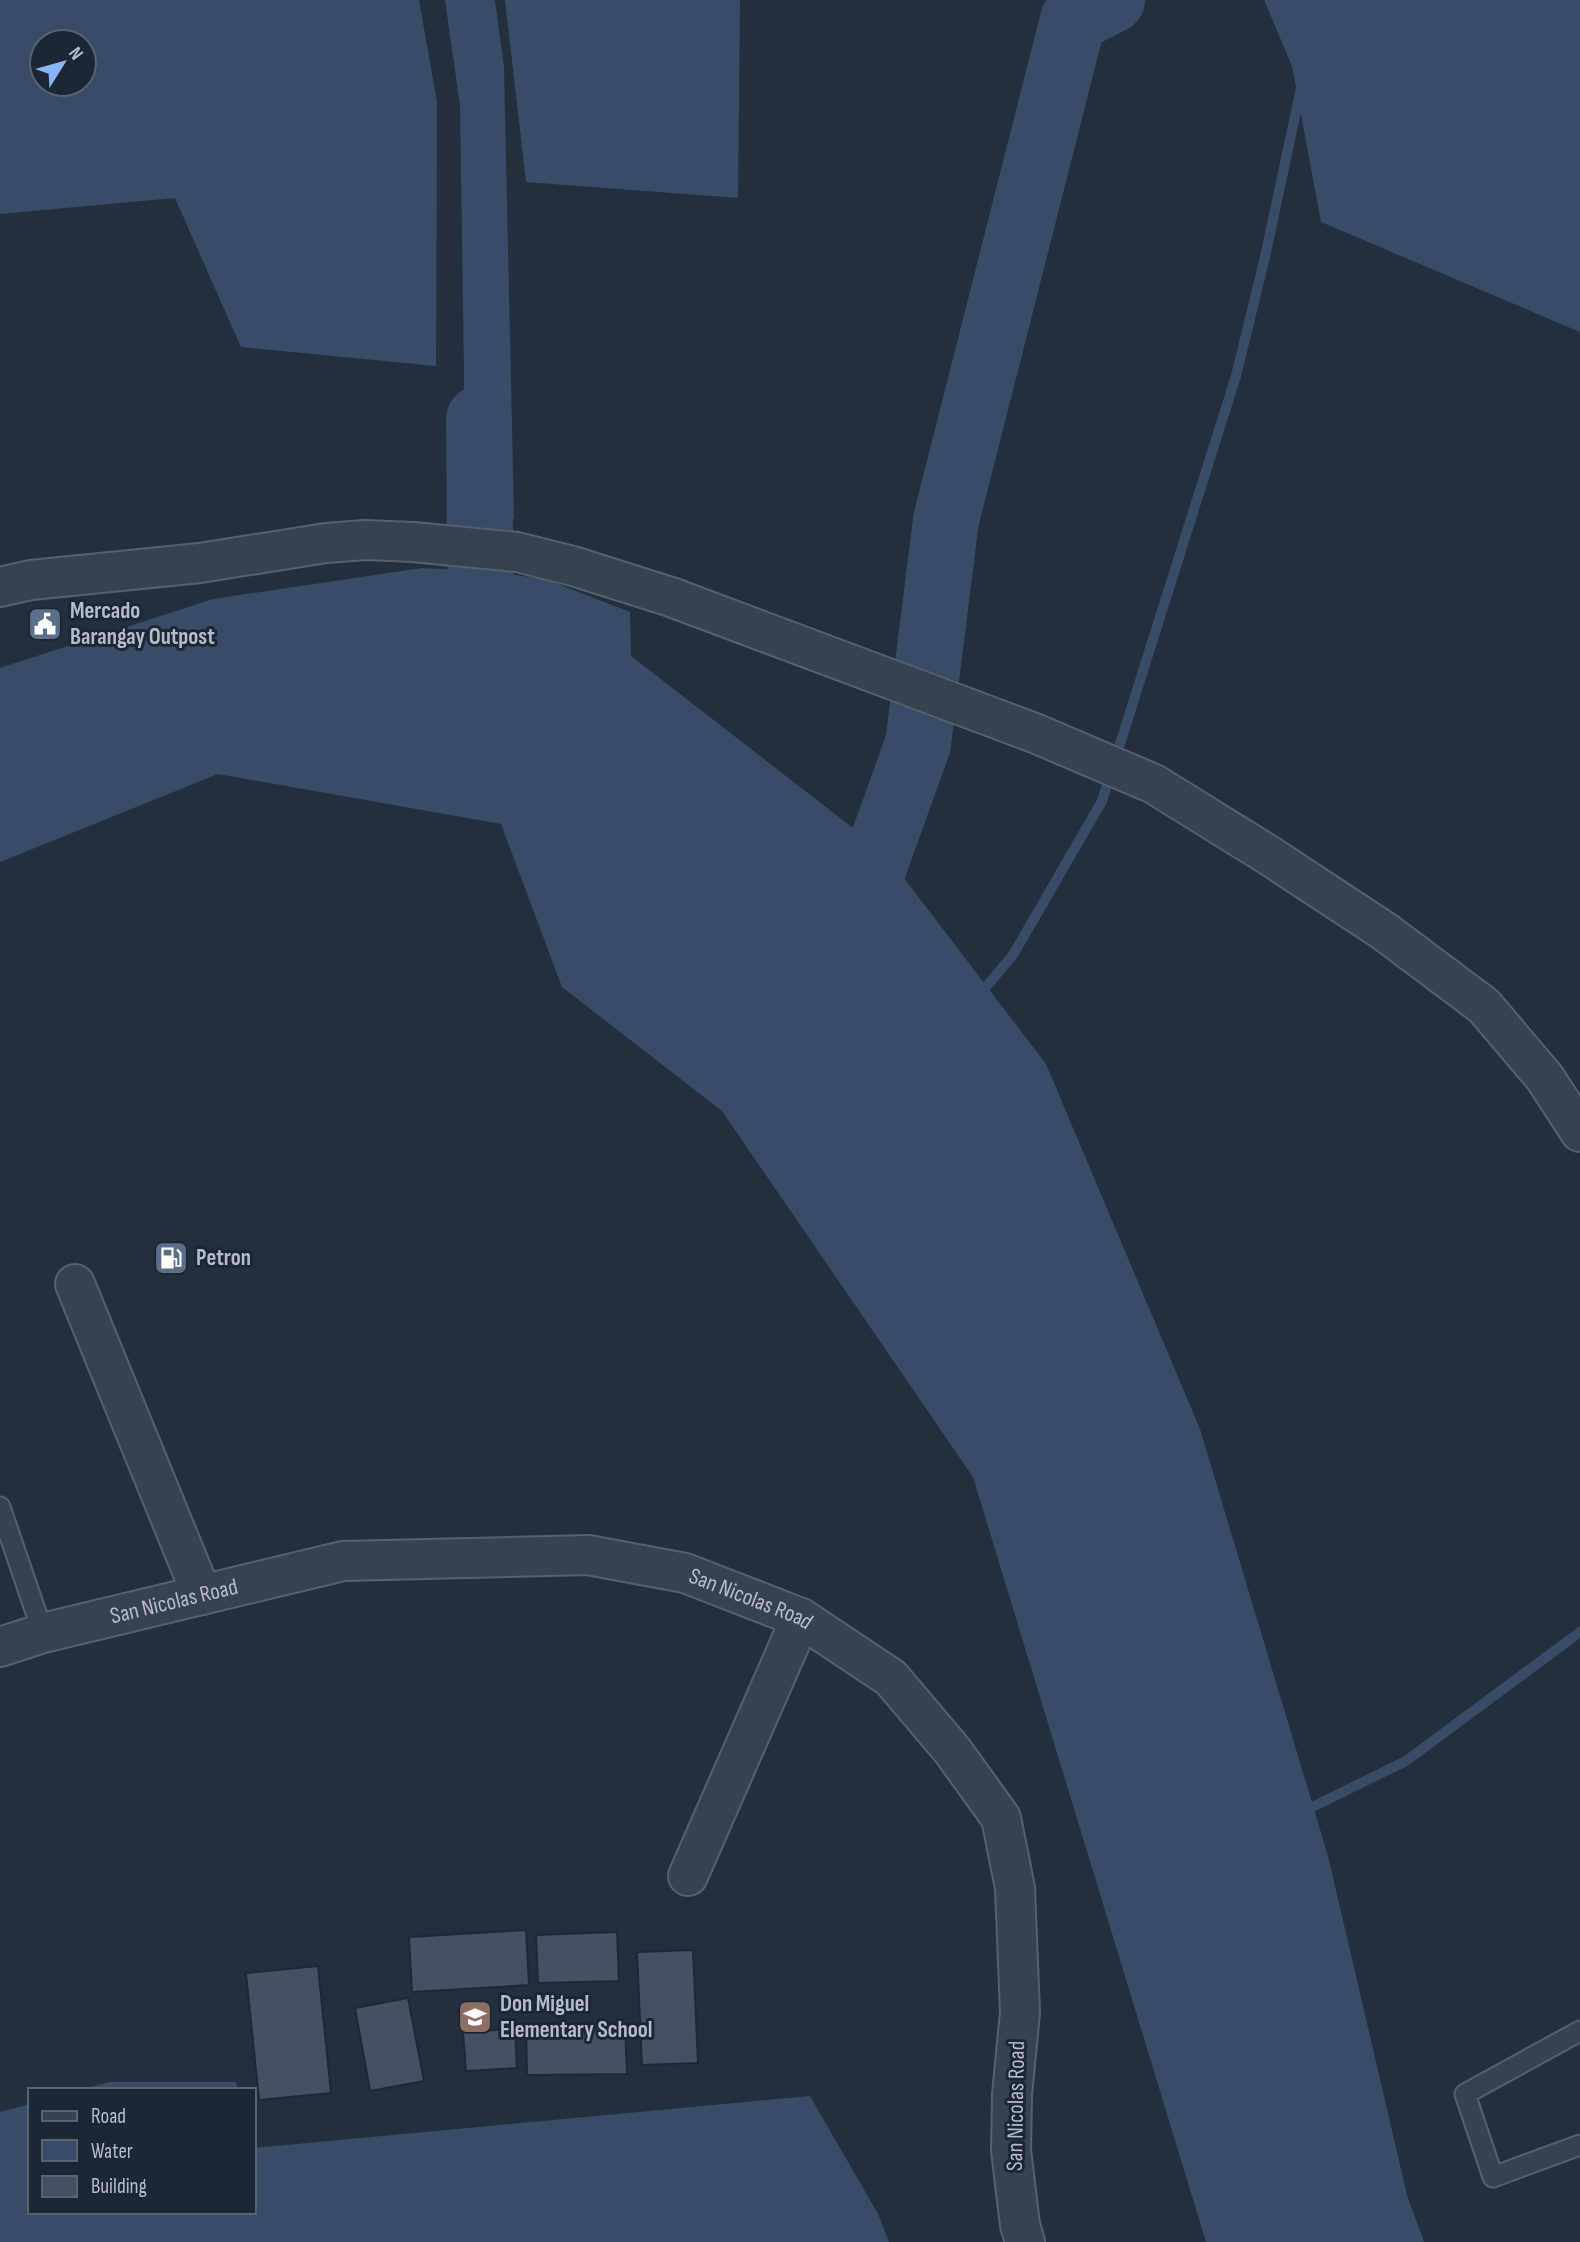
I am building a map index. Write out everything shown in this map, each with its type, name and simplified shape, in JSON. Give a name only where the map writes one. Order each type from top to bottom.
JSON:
[{"type":"street","points":[[0,587],[31,580],[200,563],[326,543],[377,541],[461,545],[517,552],[573,566],[671,597],[1037,734],[1154,784],[1384,931],[1484,1006],[1545,1077],[1580,1132]]},
{"type":"street","points":[[75,1284],[201,1595]]},
{"type":"street","name":"San Nicolas Road","points":[[0,1647],[43,1633],[343,1561],[587,1555],[685,1573],[801,1618],[891,1678],[951,1750],[1001,1818],[1015,1888],[1020,2012],[1012,2095],[1011,2150],[1020,2225],[1025,2242]]},
{"type":"street","points":[[688,1876],[801,1618]]},
{"type":"lane","points":[[0,1507],[43,1633]]},
{"type":"lane","points":[[1580,2031],[1465,2094],[1493,2176],[1580,2145]]},
{"type":"water","points":[[0,0],[419,0],[437,102],[436,366],[241,347],[175,198],[0,214]]},
{"type":"water","points":[[445,0],[495,0],[504,68],[514,519],[466,507],[460,105]]},
{"type":"water","points":[[505,0],[740,0],[738,198],[526,182]]},
{"type":"water","points":[[1070,0],[1136,0],[1122,20]]},
{"type":"water","points":[[1264,0],[1580,0],[1580,332],[1321,222],[1292,66]]},
{"type":"water","points":[[422,568],[492,572],[545,579],[630,612],[631,656],[884,852],[1046,1064],[1200,1429],[1328,1856],[1407,2195],[1424,2242],[1206,2242],[973,1477],[722,1111],[562,987],[501,824],[218,774],[0,862],[0,668],[213,599]]},
{"type":"water","points":[[109,2082],[236,2082],[238,2088],[87,2088]]},
{"type":"water","points":[[810,2096],[878,2214],[889,2242],[0,2242],[0,2112],[28,2105],[28,2214],[256,2214],[256,2148]]},
{"type":"building","points":[[526,1930],[529,1985],[412,1992],[409,1937]]},
{"type":"building","points":[[617,1932],[619,1981],[538,1983],[536,1935]]},
{"type":"building","points":[[693,1950],[698,2063],[642,2065],[637,1952]]},
{"type":"building","points":[[318,1966],[331,2093],[259,2100],[246,1973]]},
{"type":"building","points":[[408,1998],[424,2081],[370,2091],[355,2008]]},
{"type":"building","points":[[625,2024],[627,2074],[527,2075],[526,2025]]},
{"type":"building","points":[[515,2029],[517,2068],[466,2071],[463,2032]]},
{"type":"waterway","points":[[847,935],[918,744],[946,520],[1073,20],[1112,0]]},
{"type":"waterway","points":[[979,995],[1013,955],[1102,801],[1236,376],[1301,88]]},
{"type":"waterway","points":[[479,419],[481,661]]},
{"type":"waterway","points":[[1300,1813],[1406,1761],[1580,1632]]},
{"type":"place","name":"Mercado Barangay Outpost","points":[[45,624]]},
{"type":"place","name":"Petron","points":[[171,1258]]},
{"type":"place","name":"Don Miguel Elementary School","points":[[475,2017]]}]
